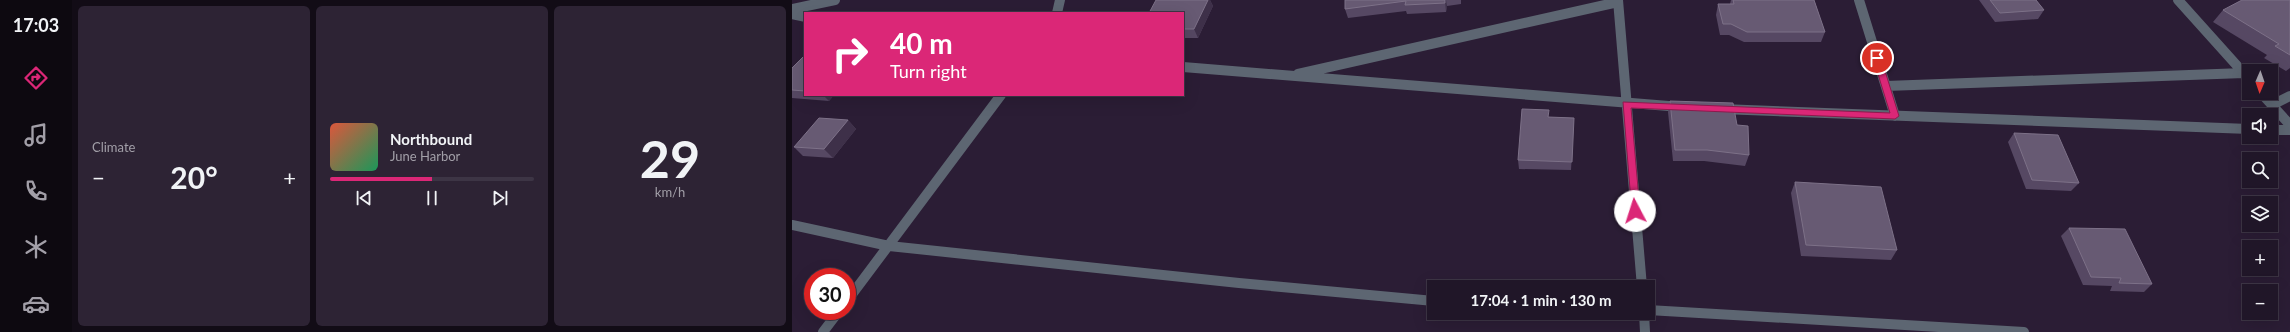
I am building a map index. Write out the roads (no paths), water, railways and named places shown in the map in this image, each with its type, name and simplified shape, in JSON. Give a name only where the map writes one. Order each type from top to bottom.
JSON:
[{"type":"street","points":[[792,9],[835,0]]},
{"type":"street","points":[[1057,12],[1060,0]]},
{"type":"street","points":[[1859,0],[1895,116]]},
{"type":"street","points":[[2178,0],[2242,72]]},
{"type":"street","points":[[1288,76],[1618,1],[1641,280]]},
{"type":"street","points":[[792,14],[804,17]]},
{"type":"street","points":[[1184,67],[1626,104],[1690,107]]},
{"type":"street","points":[[1886,86],[2242,76]]},
{"type":"street","points":[[856,289],[1000,96]]},
{"type":"street","points":[[2272,105],[2290,96]]},
{"type":"street","points":[[2267,100],[2290,125]]},
{"type":"street","points":[[1713,108],[2242,129]]},
{"type":"street","points":[[2278,130],[2290,130]]},
{"type":"street","points":[[792,225],[889,246],[1231,282],[1427,300]]},
{"type":"street","points":[[1655,310],[2024,332]]},
{"type":"street","points":[[823,332],[832,320]]},
{"type":"street","points":[[1644,320],[1645,332]]}]
